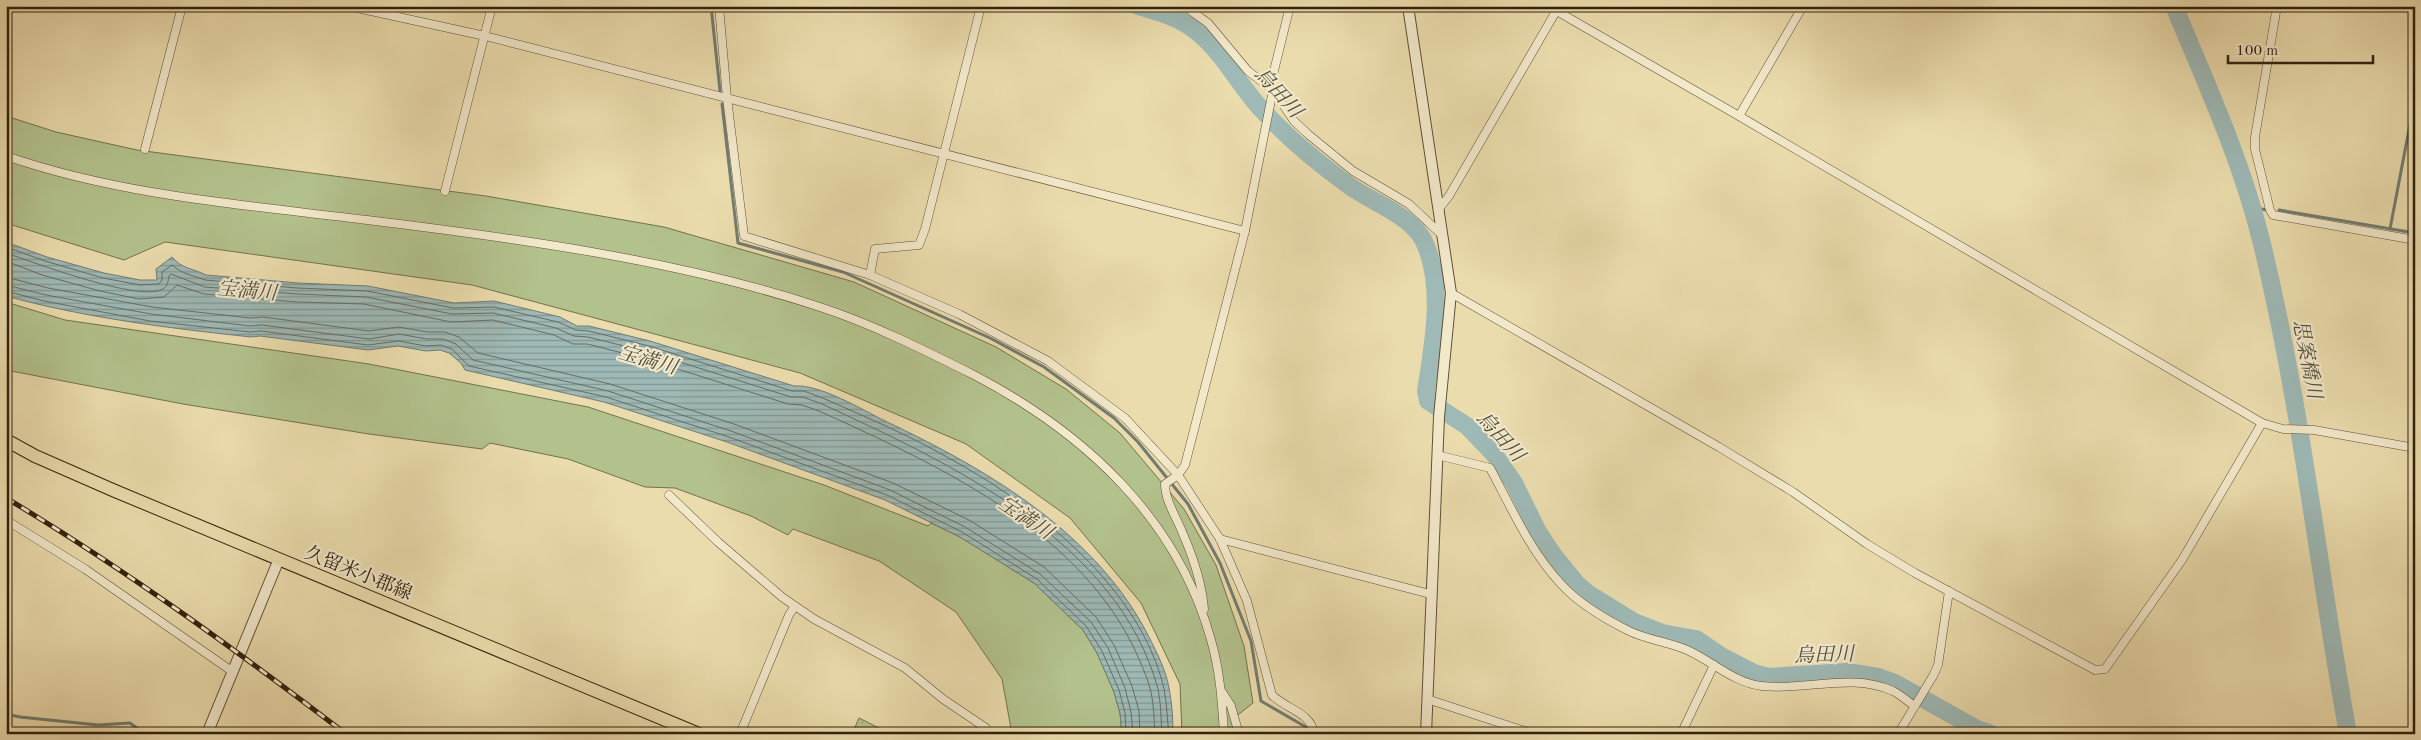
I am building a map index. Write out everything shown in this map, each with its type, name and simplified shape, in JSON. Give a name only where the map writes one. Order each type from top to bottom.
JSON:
[{"type":"main road","name":"久留米小郡線","points":[[6,440],[35,456],[115,491],[699,734]]},
{"type":"street","points":[[145,149],[182,6]]},
{"type":"street","points":[[348,6],[485,36],[1245,231]]},
{"type":"street","points":[[445,191],[492,6]]},
{"type":"street","points":[[719,6],[727,98],[744,236],[870,275],[959,314],[1048,361],[1125,418],[1178,475],[1220,539],[1247,601],[1272,696],[1308,719],[1314,730]]},
{"type":"street","points":[[870,275],[874,249],[919,245],[981,6]]},
{"type":"street","points":[[1184,6],[1208,22],[1253,76],[1271,88],[1294,121],[1353,171],[1408,204],[1442,235]]},
{"type":"street","points":[[1205,619],[1202,592],[1184,535],[1165,492],[1165,484],[1178,475],[1185,465],[1245,231],[1267,126],[1271,88],[1290,6]]},
{"type":"street","points":[[1408,6],[1451,293],[1439,417],[1430,594],[1426,734]]},
{"type":"street","points":[[1548,6],[1558,9],[2262,422],[2283,429],[2314,430],[2415,448]]},
{"type":"street","points":[[1739,116],[1803,6]]},
{"type":"street","points":[[2277,6],[2255,137],[2255,149],[2270,210],[2273,215],[2415,240]]},
{"type":"street","points":[[1438,210],[1449,196],[1558,9]]},
{"type":"street","points":[[6,156],[75,176],[133,189],[474,234],[604,256],[708,277],[822,308],[959,368],[1026,404],[1070,435],[1110,470],[1160,530],[1186,574],[1205,619],[1212,642],[1221,690],[1224,734]]},
{"type":"street","points":[[1451,293],[1793,492],[1867,544],[1949,591],[2095,670],[2101,671],[2105,669],[2182,560],[2262,422]]},
{"type":"street","points":[[1437,455],[1490,468],[1532,546],[1561,584],[1590,608],[1637,634],[1686,650],[1741,680],[1760,686],[1785,687],[1847,682],[1872,685],[1894,692],[1917,704]]},
{"type":"street","points":[[669,495],[718,542],[795,606],[905,668],[943,699],[986,728]]},
{"type":"street","points":[[6,520],[85,568],[233,672]]},
{"type":"street","points":[[1220,539],[1430,594]]},
{"type":"street","points":[[207,734],[279,560]]},
{"type":"street","points":[[1898,734],[1927,687],[1938,665],[1949,591]]},
{"type":"street","points":[[740,734],[789,615],[795,606]]},
{"type":"street","points":[[1681,734],[1714,665]]},
{"type":"street","points":[[1221,690],[1231,706],[1239,734]]},
{"type":"street","points":[[1427,698],[1534,734]]},
{"type":"green space","points":[[6,116],[56,132],[137,150],[486,196],[664,227],[854,282],[996,347],[1066,389],[1120,433],[1184,509],[1216,565],[1244,646],[1253,703],[1234,718],[1234,734],[1182,734],[1180,684],[1141,603],[1070,518],[966,444],[800,373],[472,285],[165,242],[124,260],[6,223]]},
{"type":"green space","points":[[6,302],[65,320],[369,364],[588,407],[824,485],[928,526],[931,523],[960,537],[1034,583],[1083,630],[1097,653],[1114,692],[1120,713],[1122,734],[1012,734],[1002,679],[956,612],[879,561],[793,529],[788,535],[751,516],[675,488],[645,487],[568,459],[490,443],[482,449],[369,434],[183,404],[6,370]]},
{"type":"green space","points":[[859,718],[891,734],[852,734]]},
{"type":"water","name":"宝満川","points":[[6,242],[47,257],[104,273],[140,280],[157,280],[156,269],[172,257],[183,266],[206,275],[298,283],[368,286],[454,303],[494,301],[560,317],[577,326],[589,326],[650,341],[794,386],[804,386],[828,393],[924,440],[1000,483],[1070,537],[1101,567],[1128,601],[1150,639],[1161,663],[1168,682],[1172,705],[1173,734],[1122,734],[1120,713],[1114,692],[1097,653],[1083,630],[1034,583],[960,537],[885,500],[727,442],[604,402],[465,370],[461,363],[449,353],[440,350],[426,351],[398,346],[368,350],[260,336],[251,337],[189,330],[97,316],[6,296]]},
{"type":"waterway","points":[[711,6],[720,91]]},
{"type":"waterway","name":"烏田川","points":[[1138,6],[1173,17],[1196,31],[1217,51],[1262,110],[1292,139],[1347,184],[1391,210],[1412,226],[1420,235],[1426,246],[1431,263],[1436,299],[1434,337],[1426,391],[1428,401],[1467,426],[1494,454],[1514,483],[1538,532],[1554,556],[1576,583],[1587,593],[1634,622],[1662,633],[1696,639],[1721,656],[1754,673],[1768,677],[1847,672],[1878,677],[1895,683],[1977,729],[1991,734]]},
{"type":"waterway","name":"思案橋川","points":[[2174,6],[2233,151],[2261,240],[2275,301],[2298,424],[2348,734]]},
{"type":"waterway","points":[[2390,229],[2415,98]]},
{"type":"waterway","points":[[722,104],[738,243],[843,272],[990,338],[1044,367],[1114,418],[1138,442],[1188,504],[1220,563],[1251,641],[1261,701],[1318,734]]},
{"type":"waterway","points":[[2251,207],[2267,210]]},
{"type":"waterway","points":[[2279,210],[2415,233]]},
{"type":"waterway","points":[[6,714],[98,725],[130,723],[145,734]]},
{"type":"railway","points":[[6,498],[94,553],[179,611],[346,734]]}]
